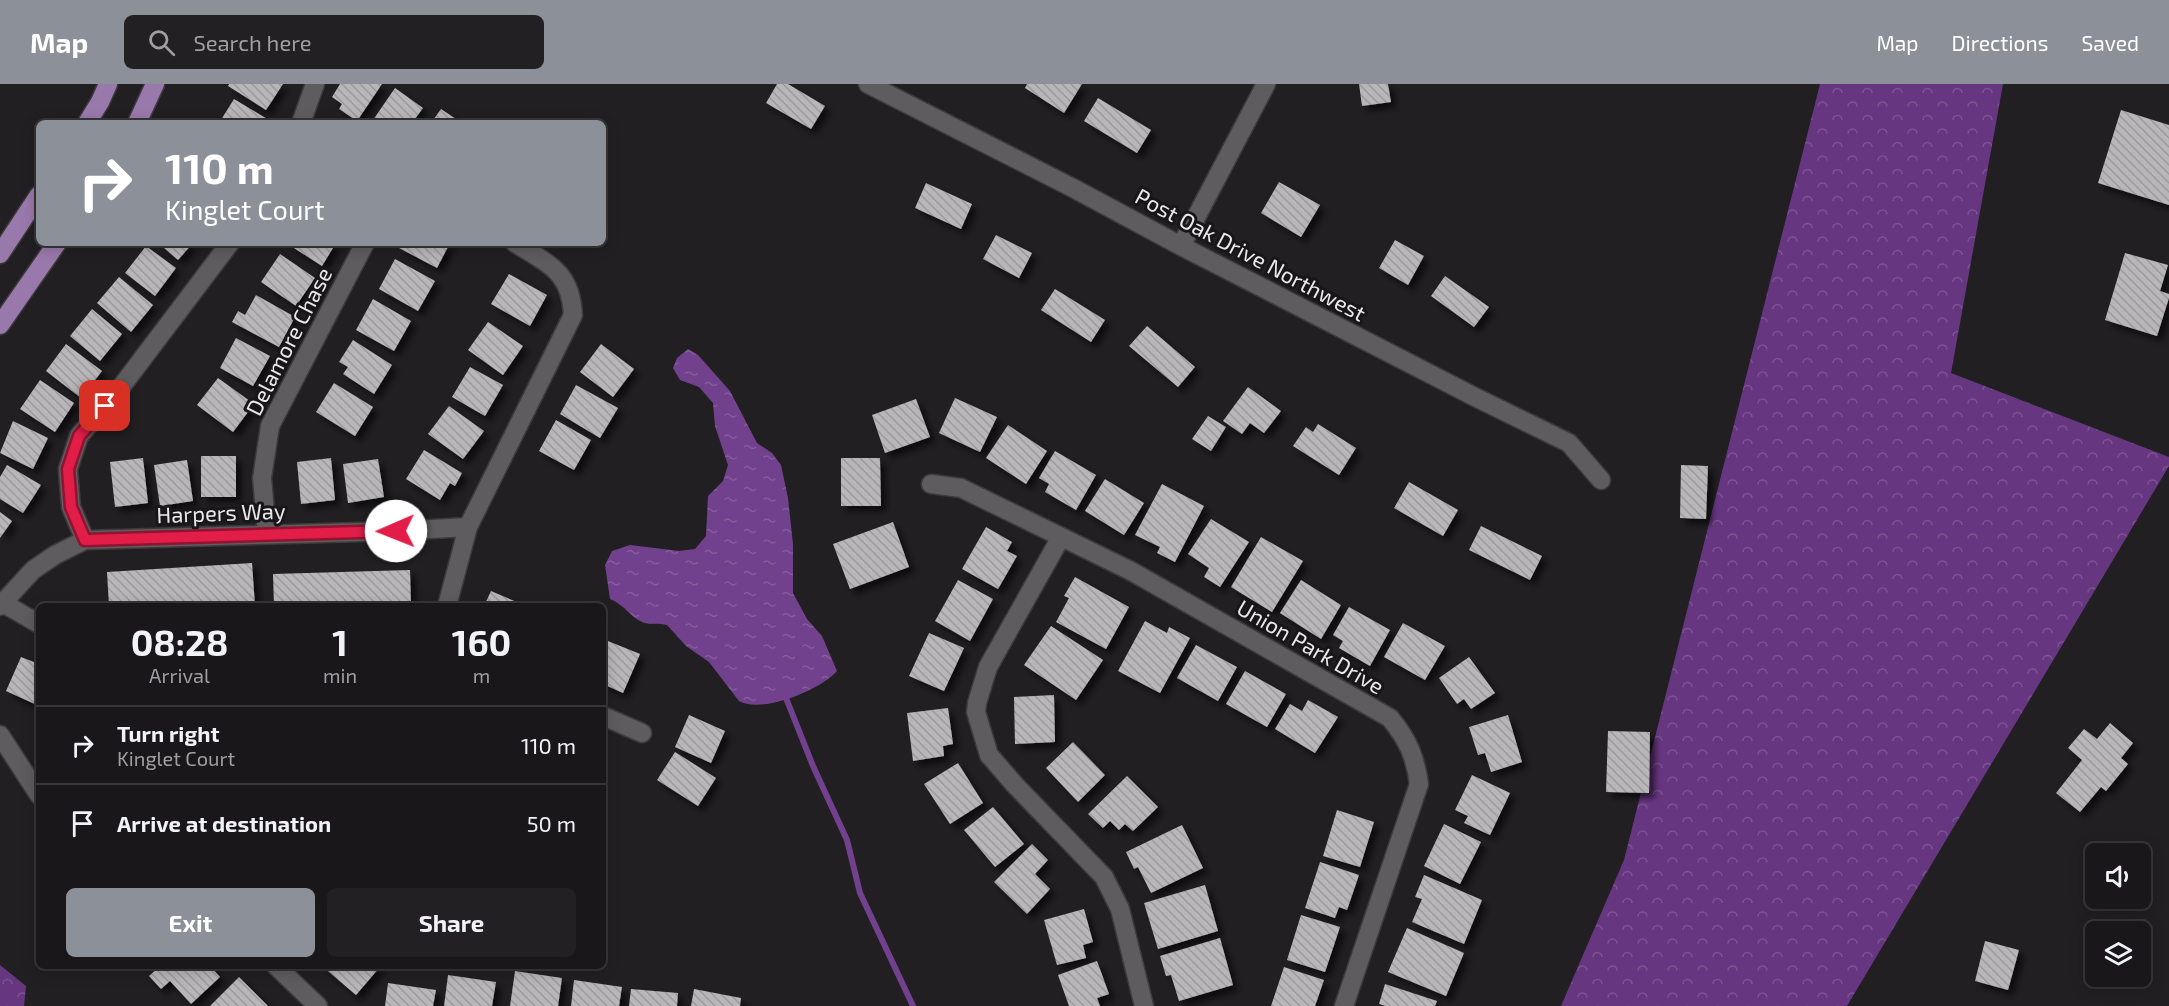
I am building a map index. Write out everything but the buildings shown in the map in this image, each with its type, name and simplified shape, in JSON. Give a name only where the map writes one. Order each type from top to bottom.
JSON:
[{"type":"main road","points":[[89,120],[108,84]]},
{"type":"main road","points":[[138,120],[155,84]]},
{"type":"main road","points":[[0,254],[36,200]]},
{"type":"main road","points":[[0,325],[55,246]]},
{"type":"street","points":[[302,120],[315,84]]},
{"type":"street","name":"Post Oak Drive Northwest","points":[[868,84],[1074,188],[1181,246],[1475,397],[1569,443],[1601,480]]},
{"type":"street","points":[[1181,246],[1266,84]]},
{"type":"street","points":[[85,540],[71,507],[68,469],[79,436],[118,391],[228,246]]},
{"type":"street","name":"Delamore Chase","points":[[267,534],[262,478],[270,426],[363,246]]},
{"type":"street","points":[[448,603],[468,527],[573,315],[572,296],[561,275],[519,246]]},
{"type":"street","name":"Union Park Drive","points":[[931,484],[961,488],[1131,571],[1390,718],[1401,731],[1415,757],[1419,784],[1344,1006]]},
{"type":"street","name":"Harpers Way","points":[[2,605],[33,570],[55,555],[85,540],[468,527]]},
{"type":"street","points":[[1061,537],[988,667],[976,712],[989,755],[1104,877],[1120,909],[1144,1006]]},
{"type":"street","points":[[2,605],[36,622]]},
{"type":"street","points":[[606,717],[642,733]]},
{"type":"street","points":[[0,735],[36,790]]},
{"type":"street","points":[[279,969],[318,1006]]},
{"type":"green space","points":[[1820,84],[2003,84],[1951,373],[2169,457],[2169,466],[1847,1006],[1561,1006],[1624,860]]},
{"type":"green space","points":[[0,965],[26,986],[24,1006],[0,1006]]},
{"type":"water","points":[[688,349],[698,355],[730,391],[757,443],[772,453],[781,465],[788,498],[793,544],[793,593],[807,619],[822,636],[837,671],[818,686],[791,698],[762,704],[739,701],[709,662],[686,646],[667,625],[642,622],[610,599],[605,565],[612,551],[630,545],[679,551],[695,549],[706,536],[708,496],[723,481],[728,465],[715,426],[713,403],[699,387],[680,380],[673,368],[677,358]]},
{"type":"waterway","points":[[786,698],[813,766],[847,840],[860,893],[913,1006]]},
{"type":"route","points":[[105,406],[79,436],[68,469],[71,507],[85,540],[396,531]]}]
